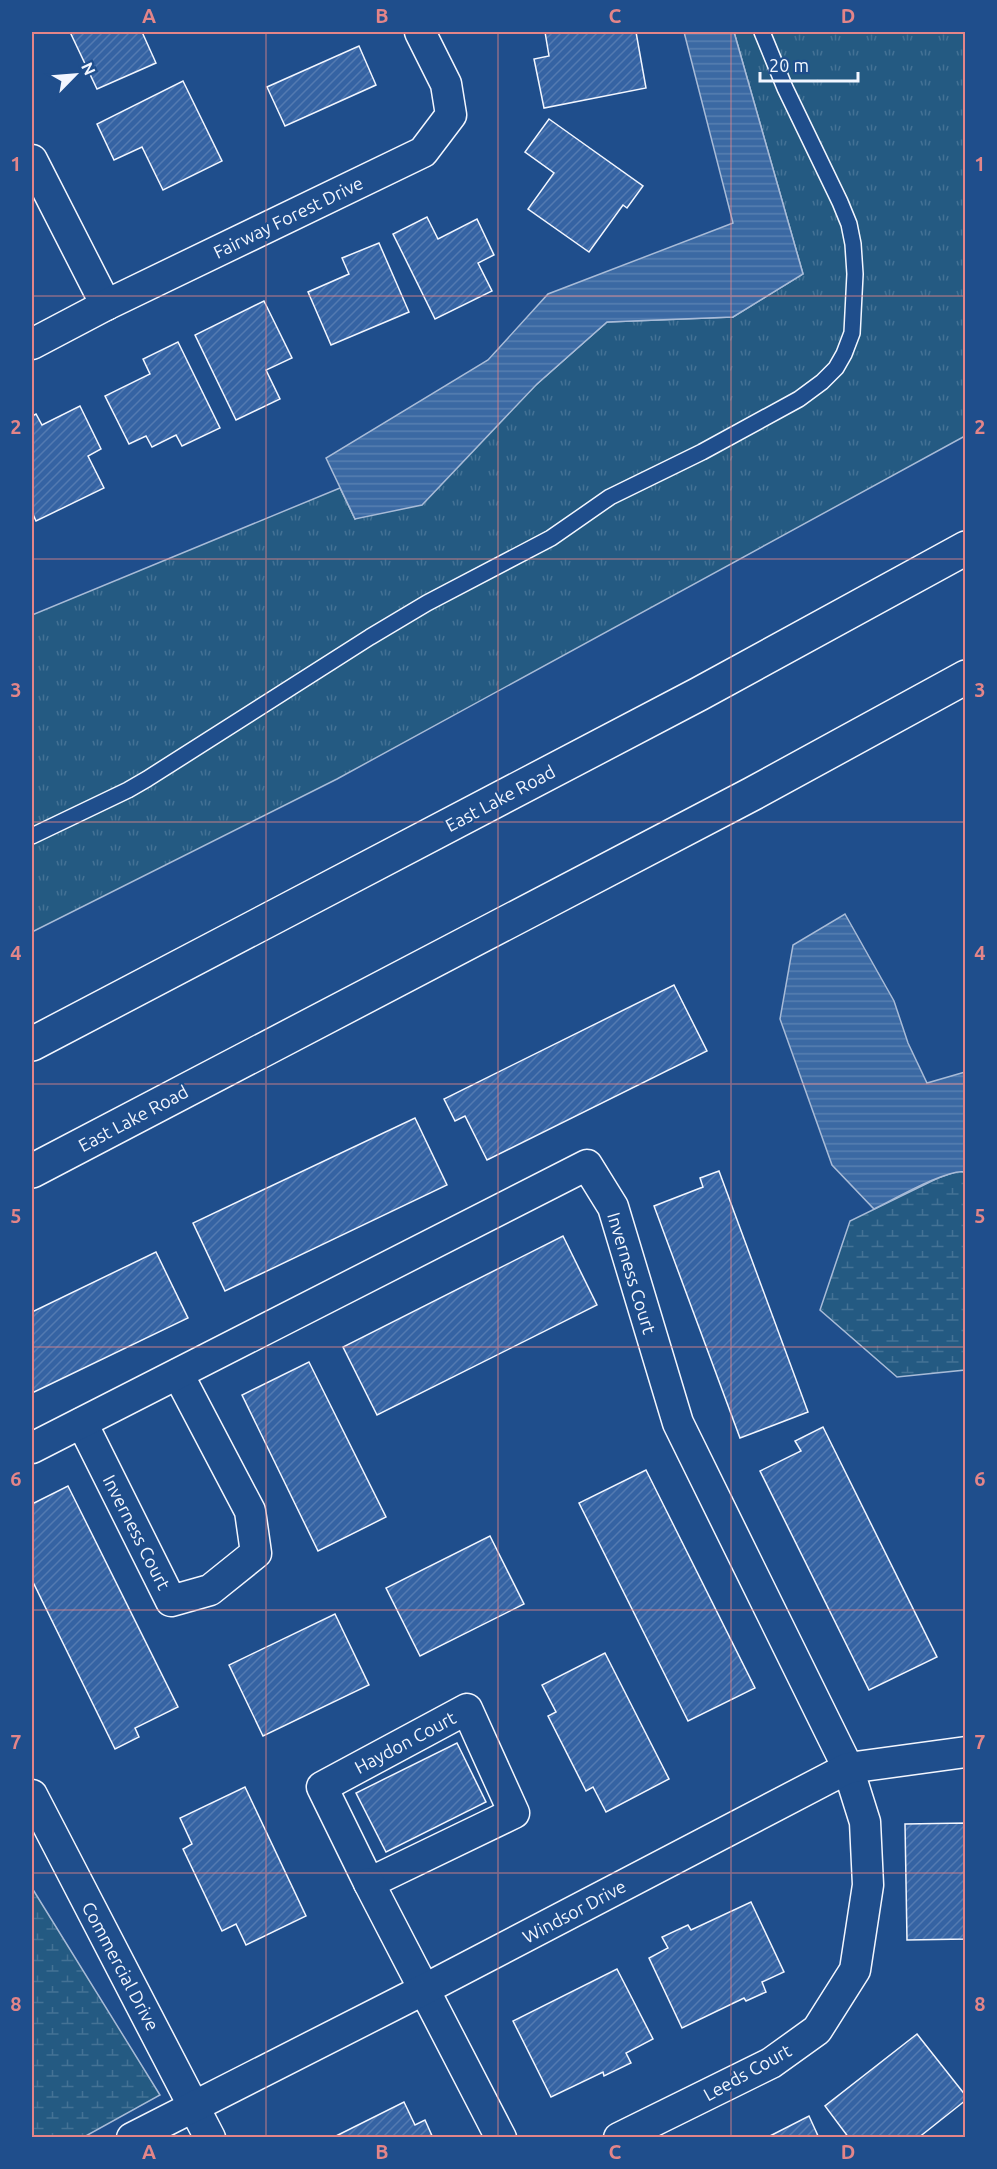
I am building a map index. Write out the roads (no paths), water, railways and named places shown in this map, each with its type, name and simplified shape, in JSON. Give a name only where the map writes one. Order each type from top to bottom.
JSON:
[{"type":"main road","name":"East Lake Road","points":[[32,1044],[699,694],[966,548]]},
{"type":"main road","name":"East Lake Road","points":[[32,1171],[752,794],[966,677]]},
{"type":"street","name":"Fairway Forest Drive","points":[[32,344],[106,305],[423,152],[451,115],[446,84],[420,32]]},
{"type":"street","points":[[32,160],[106,305]]},
{"type":"street","name":"Inverness Court","points":[[32,1448],[587,1165],[613,1207],[678,1423],[848,1768]]},
{"type":"street","name":"Inverness Court","points":[[82,1423],[171,1601],[210,1590],[256,1553],[250,1511],[178,1374]]},
{"type":"street","name":"Haydon Court","points":[[369,1883],[514,1813],[467,1709],[322,1787],[369,1883],[424,1989]]},
{"type":"street","name":"Windsor Drive","points":[[132,2138],[848,1768],[966,1752]]},
{"type":"street","name":"Leeds Court","points":[[619,2138],[771,2062],[817,2031],[855,1970],[868,1885],[865,1822],[848,1768]]},
{"type":"street","name":"Commercial Drive","points":[[32,1795],[210,2138]]},
{"type":"street","points":[[424,1989],[501,2138]]},
{"type":"lane","points":[[32,836],[147,779],[398,620],[551,538],[610,497],[711,447],[799,399],[836,368],[852,333],[855,274],[849,224],[785,88],[762,32]]}]
